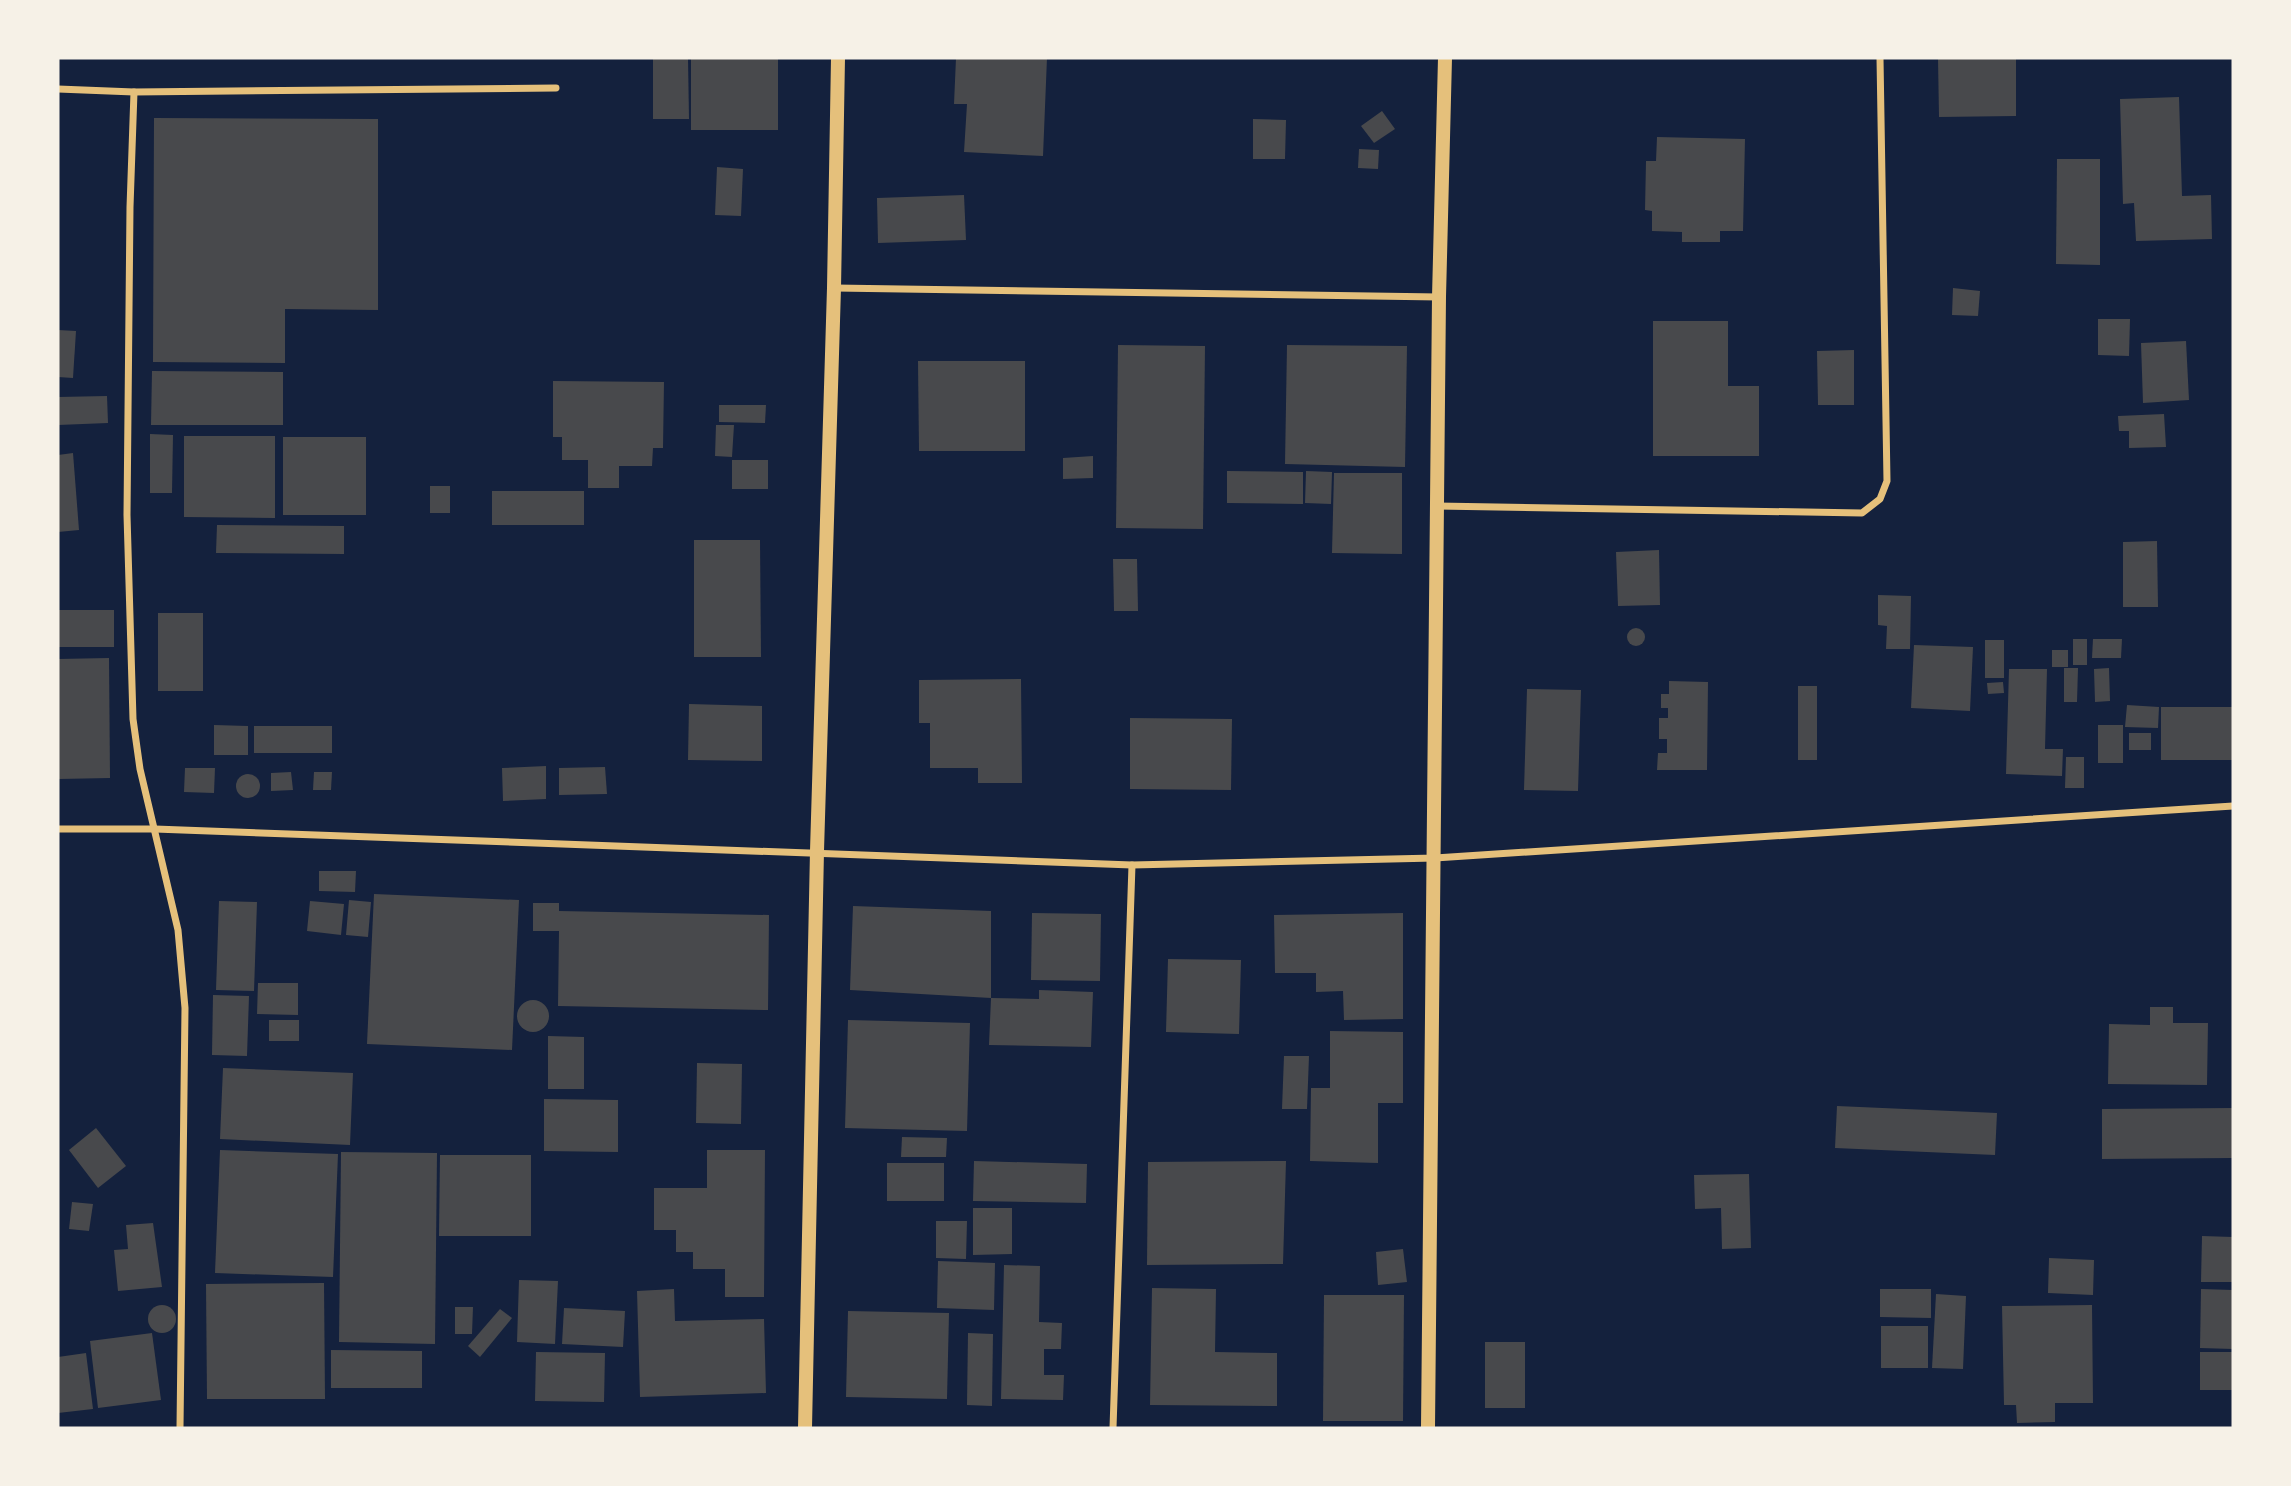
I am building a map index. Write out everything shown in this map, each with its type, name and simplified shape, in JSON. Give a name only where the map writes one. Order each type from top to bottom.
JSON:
[{"type":"main road","points":[[805,1428],[838,58]]},
{"type":"main road","points":[[1428,1428],[1439,297],[1445,58]]},
{"type":"street","points":[[1437,506],[1862,513],[1880,499],[1887,481],[1880,58]]},
{"type":"street","points":[[58,89],[134,92],[556,88]]},
{"type":"street","points":[[134,92],[130,207],[127,529],[133,719],[140,769],[178,930],[185,1008],[180,1428]]},
{"type":"street","points":[[834,288],[1439,297]]},
{"type":"street","points":[[58,829],[155,829],[1132,864],[1435,858],[2233,806]]},
{"type":"street","points":[[1113,1428],[1132,864]]},
{"type":"building","points":[[653,58],[688,58],[689,119],[653,119]]},
{"type":"building","points":[[691,58],[778,58],[778,130],[691,130]]},
{"type":"building","points":[[956,58],[1047,58],[1043,156],[964,152],[967,104],[954,104]]},
{"type":"building","points":[[1938,58],[2016,58],[2016,116],[1939,117]]},
{"type":"building","points":[[2179,97],[2182,196],[2211,195],[2212,239],[2136,241],[2134,203],[2123,204],[2120,99]]},
{"type":"building","points":[[1382,111],[1395,129],[1374,143],[1361,126]]},
{"type":"building","points":[[154,118],[378,119],[378,310],[285,309],[285,363],[153,362]]},
{"type":"building","points":[[1253,119],[1286,120],[1285,159],[1253,159]]},
{"type":"building","points":[[1657,137],[1745,139],[1743,231],[1720,231],[1720,242],[1682,242],[1682,232],[1652,231],[1652,211],[1645,210],[1646,161],[1656,161]]},
{"type":"building","points":[[1359,149],[1379,150],[1378,169],[1358,168]]},
{"type":"building","points":[[2057,159],[2100,159],[2100,265],[2056,264]]},
{"type":"building","points":[[717,167],[743,169],[741,216],[715,215]]},
{"type":"building","points":[[964,195],[966,240],[878,243],[877,198]]},
{"type":"building","points":[[1953,288],[1980,291],[1978,316],[1952,315]]},
{"type":"building","points":[[2098,319],[2130,319],[2129,356],[2098,355]]},
{"type":"building","points":[[1653,321],[1728,321],[1728,386],[1759,386],[1759,456],[1653,456]]},
{"type":"building","points":[[58,330],[76,331],[73,378],[58,377]]},
{"type":"building","points":[[2186,341],[2189,400],[2143,403],[2141,343]]},
{"type":"building","points":[[1118,345],[1205,346],[1203,529],[1116,528]]},
{"type":"building","points":[[1287,345],[1407,346],[1405,467],[1285,464]]},
{"type":"building","points":[[1854,350],[1854,405],[1818,405],[1817,351]]},
{"type":"building","points":[[918,361],[1025,361],[1025,451],[919,451]]},
{"type":"building","points":[[152,371],[283,372],[283,425],[151,425]]},
{"type":"building","points":[[553,381],[664,382],[663,448],[653,448],[652,466],[619,466],[619,488],[588,488],[588,460],[562,460],[562,437],[553,437]]},
{"type":"building","points":[[107,396],[108,423],[58,425],[58,397]]},
{"type":"building","points":[[719,405],[766,405],[765,423],[719,422]]},
{"type":"building","points":[[2164,414],[2166,447],[2129,448],[2129,431],[2119,431],[2118,416]]},
{"type":"building","points":[[716,425],[734,425],[732,457],[715,456]]},
{"type":"building","points":[[150,434],[173,435],[172,493],[150,493]]},
{"type":"building","points":[[184,436],[275,436],[275,518],[184,517]]},
{"type":"building","points":[[283,437],[366,437],[366,515],[283,515]]},
{"type":"building","points":[[73,453],[79,530],[58,532],[58,455]]},
{"type":"building","points":[[1093,456],[1093,478],[1063,479],[1063,458]]},
{"type":"building","points":[[732,460],[768,460],[768,489],[732,489]]},
{"type":"building","points":[[1227,471],[1303,472],[1303,504],[1227,503]]},
{"type":"building","points":[[1306,471],[1332,472],[1331,504],[1305,503]]},
{"type":"building","points":[[1334,473],[1402,473],[1402,554],[1332,553]]},
{"type":"building","points":[[430,486],[450,486],[450,513],[430,513]]},
{"type":"building","points":[[492,491],[584,491],[584,525],[492,525]]},
{"type":"building","points":[[217,525],[344,526],[344,554],[216,553]]},
{"type":"building","points":[[694,540],[760,540],[761,657],[694,657]]},
{"type":"building","points":[[2157,541],[2158,607],[2123,607],[2123,542]]},
{"type":"building","points":[[1659,550],[1660,605],[1618,606],[1616,552]]},
{"type":"building","points":[[1113,559],[1137,559],[1138,611],[1114,611]]},
{"type":"building","points":[[1878,595],[1911,596],[1910,649],[1886,649],[1887,626],[1878,625]]},
{"type":"building","points":[[58,610],[114,610],[114,647],[58,647]]},
{"type":"building","points":[[158,613],[203,613],[203,691],[158,691]]},
{"type":"building","points":[[1636,628],[1642,631],[1645,637],[1642,643],[1636,646],[1630,643],[1627,637],[1630,631]]},
{"type":"building","points":[[2073,639],[2087,639],[2087,665],[2073,665]]},
{"type":"building","points":[[2093,639],[2122,639],[2121,658],[2092,658]]},
{"type":"building","points":[[1985,640],[2004,640],[2004,678],[1985,678]]},
{"type":"building","points":[[1914,645],[1973,647],[1970,711],[1911,708]]},
{"type":"building","points":[[2052,650],[2068,650],[2068,667],[2052,667]]},
{"type":"building","points":[[109,658],[110,778],[59,779],[58,659]]},
{"type":"building","points":[[2064,668],[2078,668],[2077,702],[2064,702]]},
{"type":"building","points":[[2109,668],[2110,701],[2095,702],[2094,669]]},
{"type":"building","points":[[2009,669],[2047,669],[2045,749],[2063,749],[2062,776],[2006,774]]},
{"type":"building","points":[[1021,679],[1022,783],[978,783],[978,768],[930,768],[930,723],[919,723],[919,680]]},
{"type":"building","points":[[1669,681],[1708,682],[1707,770],[1657,770],[1658,753],[1667,753],[1667,739],[1659,739],[1659,718],[1668,718],[1668,708],[1661,708],[1661,694],[1669,694]]},
{"type":"building","points":[[2003,682],[2004,693],[1988,694],[1987,683]]},
{"type":"building","points":[[1798,686],[1817,686],[1817,760],[1798,760]]},
{"type":"building","points":[[1527,689],[1581,690],[1578,791],[1524,790]]},
{"type":"building","points":[[689,704],[762,706],[762,761],[688,760]]},
{"type":"building","points":[[2127,705],[2159,707],[2158,728],[2125,727]]},
{"type":"building","points":[[2161,707],[2233,707],[2233,760],[2161,760]]},
{"type":"building","points":[[1130,718],[1232,719],[1231,790],[1130,789]]},
{"type":"building","points":[[214,725],[248,726],[248,755],[214,755]]},
{"type":"building","points":[[2098,725],[2123,725],[2123,763],[2098,763]]},
{"type":"building","points":[[254,726],[332,726],[332,753],[254,753]]},
{"type":"building","points":[[2129,733],[2151,733],[2151,750],[2129,750]]},
{"type":"building","points":[[2066,757],[2084,757],[2084,788],[2065,788]]},
{"type":"building","points":[[546,766],[546,799],[503,801],[502,768]]},
{"type":"building","points":[[605,767],[607,794],[559,795],[559,768]]},
{"type":"building","points":[[185,768],[215,768],[214,793],[184,792]]},
{"type":"building","points":[[291,772],[293,790],[271,791],[271,773]]},
{"type":"building","points":[[314,772],[332,772],[331,790],[313,790]]},
{"type":"building","points":[[248,774],[256,778],[260,786],[256,794],[248,798],[240,794],[236,786],[240,778]]},
{"type":"building","points":[[319,871],[356,871],[355,892],[319,891]]},
{"type":"building","points":[[374,894],[519,900],[512,1050],[367,1044]]},
{"type":"building","points":[[349,900],[371,902],[368,937],[346,935]]},
{"type":"building","points":[[219,901],[257,902],[254,991],[216,990]]},
{"type":"building","points":[[310,901],[344,904],[341,935],[307,931]]},
{"type":"building","points":[[533,903],[559,903],[559,911],[769,915],[768,1010],[558,1006],[559,931],[533,931]]},
{"type":"building","points":[[853,906],[991,911],[991,998],[850,990]]},
{"type":"building","points":[[1032,913],[1101,914],[1100,981],[1031,980]]},
{"type":"building","points":[[1403,913],[1403,1019],[1344,1020],[1343,991],[1316,992],[1316,973],[1275,973],[1274,915]]},
{"type":"building","points":[[1168,959],[1241,960],[1239,1034],[1166,1032]]},
{"type":"building","points":[[258,983],[298,983],[298,1015],[257,1014]]},
{"type":"building","points":[[1039,990],[1093,992],[1091,1047],[989,1045],[991,998],[1039,999]]},
{"type":"building","points":[[213,995],[249,996],[247,1056],[212,1055]]},
{"type":"building","points":[[533,1000],[544,1005],[549,1016],[544,1027],[533,1032],[522,1027],[517,1016],[522,1005]]},
{"type":"building","points":[[2150,1007],[2173,1007],[2173,1023],[2208,1023],[2207,1085],[2108,1084],[2109,1024],[2150,1025]]},
{"type":"building","points":[[269,1020],[299,1020],[299,1041],[269,1041]]},
{"type":"building","points":[[848,1020],[970,1023],[967,1131],[845,1128]]},
{"type":"building","points":[[1330,1031],[1403,1032],[1403,1103],[1378,1103],[1378,1163],[1310,1161],[1311,1088],[1330,1088]]},
{"type":"building","points":[[548,1036],[584,1037],[584,1089],[548,1089]]},
{"type":"building","points":[[1284,1056],[1309,1056],[1307,1109],[1282,1109]]},
{"type":"building","points":[[697,1063],[742,1064],[741,1124],[696,1123]]},
{"type":"building","points":[[223,1068],[353,1073],[350,1145],[220,1139]]},
{"type":"building","points":[[544,1099],[618,1100],[618,1152],[544,1151]]},
{"type":"building","points":[[1837,1106],[1997,1113],[1995,1155],[1835,1148]]},
{"type":"building","points":[[2233,1108],[2233,1158],[2102,1159],[2102,1109]]},
{"type":"building","points":[[96,1128],[126,1166],[98,1188],[69,1150]]},
{"type":"building","points":[[902,1137],[947,1138],[946,1157],[901,1157]]},
{"type":"building","points":[[220,1150],[338,1154],[333,1277],[215,1273]]},
{"type":"building","points":[[707,1150],[765,1150],[764,1297],[725,1297],[725,1269],[693,1269],[693,1252],[676,1252],[676,1230],[654,1230],[654,1188],[707,1188]]},
{"type":"building","points":[[341,1152],[437,1153],[435,1344],[339,1342]]},
{"type":"building","points":[[440,1155],[531,1155],[531,1236],[439,1236]]},
{"type":"building","points":[[974,1161],[1087,1164],[1086,1203],[973,1201]]},
{"type":"building","points":[[1286,1161],[1283,1264],[1147,1265],[1148,1162]]},
{"type":"building","points":[[887,1163],[944,1163],[944,1201],[887,1201]]},
{"type":"building","points":[[1749,1174],[1751,1248],[1722,1249],[1721,1208],[1695,1209],[1694,1175]]},
{"type":"building","points":[[72,1202],[93,1204],[89,1231],[69,1229]]},
{"type":"building","points":[[973,1208],[1012,1208],[1012,1254],[973,1255]]},
{"type":"building","points":[[936,1221],[967,1221],[966,1259],[936,1258]]},
{"type":"building","points":[[153,1223],[162,1287],[118,1291],[114,1250],[128,1249],[126,1225]]},
{"type":"building","points":[[2202,1236],[2233,1237],[2233,1282],[2201,1282]]},
{"type":"building","points":[[1403,1249],[1407,1282],[1378,1285],[1376,1252]]},
{"type":"building","points":[[2049,1258],[2094,1260],[2093,1295],[2048,1293]]},
{"type":"building","points":[[938,1261],[995,1263],[994,1310],[937,1308]]},
{"type":"building","points":[[1004,1265],[1040,1266],[1039,1322],[1062,1323],[1061,1349],[1044,1349],[1044,1375],[1064,1375],[1063,1400],[1001,1399]]},
{"type":"building","points":[[519,1280],[558,1281],[555,1344],[517,1342]]},
{"type":"building","points":[[324,1283],[325,1399],[207,1399],[206,1284]]},
{"type":"building","points":[[1152,1288],[1216,1289],[1215,1352],[1277,1353],[1277,1406],[1150,1405]]},
{"type":"building","points":[[674,1289],[675,1321],[764,1319],[766,1393],[640,1397],[637,1291]]},
{"type":"building","points":[[1880,1289],[1931,1289],[1931,1318],[1880,1317]]},
{"type":"building","points":[[2201,1289],[2233,1290],[2233,1349],[2200,1348]]},
{"type":"building","points":[[1936,1294],[1966,1296],[1963,1369],[1932,1368]]},
{"type":"building","points":[[1324,1295],[1404,1295],[1403,1421],[1323,1421]]},
{"type":"building","points":[[162,1305],[172,1309],[176,1319],[172,1329],[162,1333],[152,1329],[148,1319],[152,1309]]},
{"type":"building","points":[[2092,1305],[2093,1403],[2055,1403],[2055,1422],[2017,1423],[2016,1405],[2004,1405],[2002,1306]]},
{"type":"building","points":[[455,1307],[473,1307],[472,1334],[455,1334]]},
{"type":"building","points":[[564,1308],[625,1311],[623,1347],[562,1344]]},
{"type":"building","points":[[500,1309],[512,1318],[480,1357],[468,1346]]},
{"type":"building","points":[[848,1311],[949,1313],[947,1399],[846,1397]]},
{"type":"building","points":[[1881,1326],[1928,1326],[1928,1368],[1881,1368]]},
{"type":"building","points":[[152,1333],[161,1400],[98,1408],[90,1341]]},
{"type":"building","points":[[968,1333],[993,1334],[992,1406],[967,1405]]},
{"type":"building","points":[[1485,1342],[1525,1342],[1525,1408],[1485,1408]]},
{"type":"building","points":[[331,1350],[422,1351],[422,1388],[331,1388]]},
{"type":"building","points":[[536,1352],[605,1353],[604,1402],[535,1401]]},
{"type":"building","points":[[2200,1352],[2233,1352],[2233,1390],[2200,1390]]},
{"type":"building","points":[[86,1353],[93,1409],[58,1413],[58,1357]]}]
